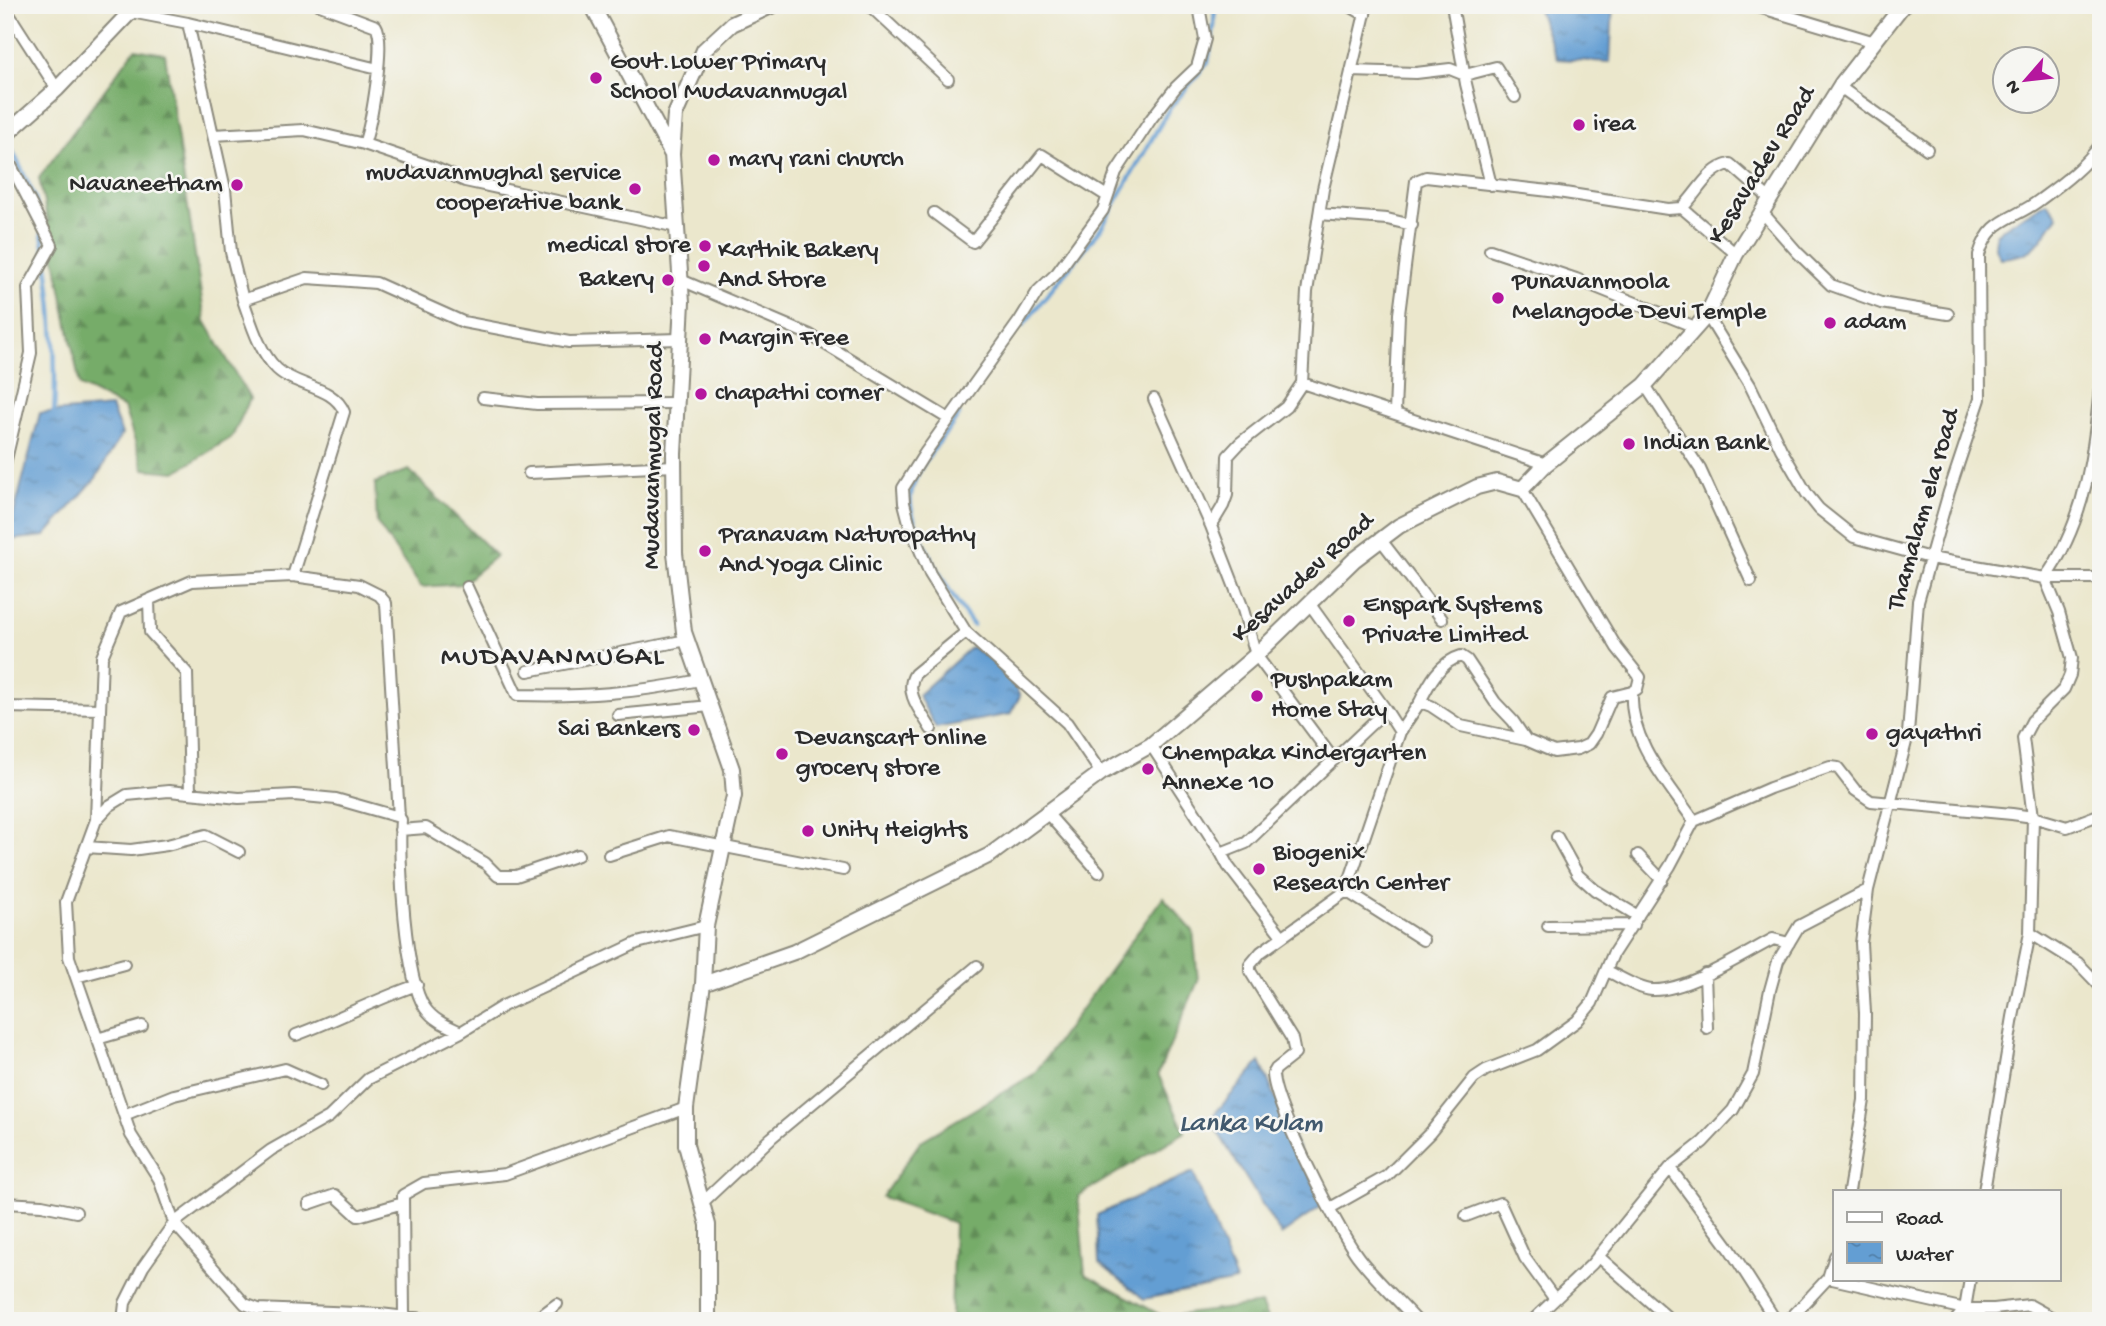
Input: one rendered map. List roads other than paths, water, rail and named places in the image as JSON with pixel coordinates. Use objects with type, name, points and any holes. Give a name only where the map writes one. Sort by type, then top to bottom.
[{"type":"street","points":[[320,5],[376,26],[380,32],[378,69],[364,144]]},
{"type":"street","points":[[592,5],[672,154]]},
{"type":"street","name":"Mudavanmugal Road","points":[[708,1321],[708,1225],[686,1145],[686,1108],[703,984],[706,926],[734,796],[732,769],[687,640],[681,613],[675,553],[674,466],[681,280],[672,154],[675,115],[704,50],[732,24],[773,5]]},
{"type":"street","points":[[869,5],[948,79]]},
{"type":"street","points":[[1101,773],[1067,723],[966,632],[930,574],[904,503],[903,488],[1038,291],[1057,274],[1103,209],[1116,172],[1151,119],[1197,66],[1205,39],[1200,12],[1202,5]]},
{"type":"street","points":[[1211,526],[1227,495],[1228,456],[1240,443],[1286,407],[1302,383],[1307,292],[1319,214],[1366,10],[1348,5]]},
{"type":"street","points":[[1452,5],[1465,75],[1491,185]]},
{"type":"street","points":[[1752,5],[1874,42]]},
{"type":"street","name":"Kesavadev Road","points":[[703,984],[794,952],[990,855],[1101,773],[1151,745],[1256,655],[1354,560],[1398,526],[1477,487],[1497,482],[1522,489],[1546,464],[1645,385],[1707,314],[1736,254],[1840,87],[1903,5]]},
{"type":"street","points":[[10,9],[57,89]]},
{"type":"street","points":[[5,138],[12,128],[57,89],[104,37],[134,9],[378,69]]},
{"type":"street","points":[[188,23],[225,189],[231,252],[243,300],[258,340],[275,368],[292,380],[340,402],[344,412],[293,576]]},
{"type":"street","points":[[1351,71],[1416,73],[1450,69],[1465,75],[1496,67],[1515,97]]},
{"type":"street","points":[[1840,87],[1927,149]]},
{"type":"street","points":[[213,135],[304,130],[364,144],[465,181],[677,226]]},
{"type":"street","name":"Thamalam ela road","points":[[1849,1190],[1864,1100],[1865,1013],[1861,943],[1868,890],[1908,734],[1918,601],[1980,400],[1979,255],[1984,237],[1994,227],[2039,201],[2088,161],[2101,144]]},
{"type":"street","points":[[5,153],[52,245],[28,288],[31,353],[5,464]]},
{"type":"street","points":[[934,213],[973,242],[1042,155],[1107,196]]},
{"type":"street","points":[[1682,208],[1709,175],[1730,163],[1770,198]]},
{"type":"street","points":[[1395,412],[1399,314],[1416,181],[1426,177],[1558,192],[1668,209],[1682,208],[1736,254]]},
{"type":"street","points":[[1762,212],[1831,285],[1881,303],[1948,314]]},
{"type":"street","points":[[1319,214],[1387,219],[1412,225]]},
{"type":"street","points":[[1490,250],[1576,279],[1695,327]]},
{"type":"street","points":[[243,300],[307,278],[376,283],[463,322],[545,338],[605,343],[680,339]]},
{"type":"street","points":[[681,280],[810,335],[949,419]]},
{"type":"street","points":[[1707,314],[1750,385],[1788,461],[1819,509],[1854,537],[1930,558],[2045,578],[2101,576]]},
{"type":"street","points":[[2101,322],[2101,332]]},
{"type":"street","points":[[2045,578],[2062,555],[2071,536],[2093,452],[2101,378]]},
{"type":"street","points":[[1302,383],[1546,464]]},
{"type":"street","points":[[1645,385],[1699,469],[1751,581]]},
{"type":"street","points":[[483,398],[537,404],[677,403]]},
{"type":"street","points":[[1154,399],[1211,526],[1242,606],[1256,655],[1334,760]]},
{"type":"street","points":[[530,473],[674,466]]},
{"type":"street","points":[[1420,702],[1431,706],[1461,726],[1527,740],[1554,752],[1578,749],[1589,744],[1597,734],[1612,696],[1632,692],[1639,684],[1640,677],[1617,648],[1522,489]]},
{"type":"street","points":[[1381,540],[1442,619]]},
{"type":"street","points":[[442,1321],[258,1309],[245,1304],[174,1223],[159,1179],[131,1135],[69,957],[65,902],[96,820],[102,657],[121,612],[192,581],[293,576],[359,585],[379,595],[386,603],[401,820],[405,925],[423,1006],[434,1019],[461,1032]]},
{"type":"street","points":[[1984,1190],[2029,933],[2033,817],[2023,738],[2032,721],[2064,688],[2070,675],[2072,658],[2059,612],[2045,578]]},
{"type":"street","points":[[467,587],[517,695],[575,697],[647,690],[700,680]]},
{"type":"street","points":[[149,600],[150,632],[187,673],[190,792]]},
{"type":"street","points":[[1308,603],[1400,732]]},
{"type":"street","points":[[931,729],[911,693],[910,683],[915,674],[966,632]]},
{"type":"street","points":[[528,671],[687,640]]},
{"type":"street","points":[[1417,1321],[1359,1258],[1330,1208],[1289,1124],[1273,1080],[1276,1069],[1295,1054],[1295,1047],[1250,971],[1253,959],[1346,891],[1400,732],[1440,670],[1461,656],[1467,660],[1495,702],[1527,740]]},
{"type":"street","points":[[1632,692],[1634,722],[1647,751],[1694,821]]},
{"type":"street","points":[[618,715],[710,706]]},
{"type":"street","points":[[5,707],[100,709]]},
{"type":"street","points":[[1221,853],[1246,843],[1386,710]]},
{"type":"street","points":[[1151,745],[1228,866],[1282,936]]},
{"type":"street","points":[[1330,1208],[1387,1176],[1430,1133],[1480,1074],[1537,1050],[1577,1021],[1592,1003],[1613,954],[1662,880],[1694,821],[1770,788],[1830,767],[1838,768],[1863,797],[1871,802],[2033,817],[2067,827],[2101,814]]},
{"type":"street","points":[[96,820],[109,806],[127,795],[190,792],[239,798],[294,795],[336,799],[399,817]]},
{"type":"street","points":[[1047,813],[1099,872]]},
{"type":"street","points":[[400,830],[426,828],[485,863],[498,876],[516,876],[578,855]]},
{"type":"street","points":[[86,847],[131,850],[167,845],[206,835],[239,852]]},
{"type":"street","points":[[609,855],[669,836],[843,870]]},
{"type":"street","points":[[1557,837],[1578,875],[1635,920]]},
{"type":"street","points":[[1638,855],[1662,880]]},
{"type":"street","points":[[1532,1321],[1598,1256],[1671,1168],[1703,1142],[1733,1110],[1753,1074],[1778,961],[1799,926],[1868,890]]},
{"type":"street","points":[[1346,891],[1423,940]]},
{"type":"street","points":[[1548,926],[1635,920]]},
{"type":"street","points":[[123,1321],[125,1303],[143,1267],[174,1223],[271,1150],[329,1117],[368,1079],[461,1032],[503,1006],[637,943],[706,926]]},
{"type":"street","points":[[2029,933],[2078,963],[2101,987]]},
{"type":"street","points":[[1607,971],[1650,990],[1673,988],[1773,939],[1788,943]]},
{"type":"street","points":[[76,977],[124,964]]},
{"type":"street","points":[[701,1204],[771,1138],[977,966]]},
{"type":"street","points":[[1705,974],[1707,1028]]},
{"type":"street","points":[[296,1035],[417,985]]},
{"type":"street","points":[[97,1039],[142,1026]]},
{"type":"street","points":[[124,1115],[174,1096],[285,1069],[321,1085]]},
{"type":"street","points":[[404,1317],[403,1195],[424,1183],[505,1174],[686,1108]]},
{"type":"street","points":[[1671,1168],[1730,1249],[1776,1321]]},
{"type":"street","points":[[309,1204],[335,1195],[358,1216],[403,1203]]},
{"type":"street","points":[[5,1203],[42,1205],[76,1212]]},
{"type":"street","points":[[1466,1216],[1500,1203],[1525,1258],[1554,1298]]},
{"type":"street","points":[[1598,1256],[1667,1315]]},
{"type":"street","points":[[1788,1321],[1828,1278],[1833,1262]]},
{"type":"street","points":[[1828,1278],[1833,1279]]},
{"type":"street","points":[[1837,1280],[1965,1309],[2029,1305],[2058,1321]]},
{"type":"street","points":[[1955,1321],[1965,1309],[1970,1280]]},
{"type":"street","points":[[534,1321],[557,1304]]},
{"type":"water","points":[[1536,5],[1613,5],[1610,62],[1557,59]]},
{"type":"water","points":[[2047,202],[2058,216],[2035,247],[2022,255],[2000,258],[1995,248],[1996,235]]},
{"type":"water","points":[[111,407],[122,434],[96,478],[45,536],[7,540],[40,413]]},
{"type":"water","points":[[971,647],[999,668],[1020,696],[1010,714],[936,728],[918,695]]},
{"type":"water","name":"Lanka Kulam","points":[[1260,1062],[1323,1205],[1281,1235],[1210,1119]]},
{"type":"water","points":[[1193,1172],[1236,1281],[1144,1299],[1099,1263],[1097,1215]]},
{"type":"waterway","points":[[1023,325],[1101,228],[1169,109],[1208,62],[1215,5]]},
{"type":"waterway","points":[[11,148],[35,198],[37,208]]},
{"type":"waterway","points":[[42,234],[53,325],[54,417]]},
{"type":"waterway","points":[[959,414],[918,472],[911,494],[911,507],[923,542],[954,598],[973,625]]},
{"type":"place","name":"Govt.Lower Primary School Mudavanmugal","points":[[596,78]]},
{"type":"place","name":"irea","points":[[1579,125]]},
{"type":"place","name":"mary rani church","points":[[714,160]]},
{"type":"place","name":"Navaneetham","points":[[237,185]]},
{"type":"place","name":"mudavanmughal service cooperative bank","points":[[635,189]]},
{"type":"place","name":"medical store","points":[[705,246]]},
{"type":"place","name":"Karthik Bakery And Store","points":[[704,266]]},
{"type":"place","name":"Bakery","points":[[668,280]]},
{"type":"place","name":"Punavanmoola Melangode Devi Temple","points":[[1498,298]]},
{"type":"place","name":"adam","points":[[1830,323]]},
{"type":"place","name":"Margin Free","points":[[705,339]]},
{"type":"place","name":"chapathi corner","points":[[701,394]]},
{"type":"place","name":"Indian Bank","points":[[1629,444]]},
{"type":"place","name":"Pranavam Naturopathy And Yoga Clinic","points":[[705,551]]},
{"type":"place","name":"Enspark Systems Private Limited","points":[[1349,621]]},
{"type":"place","name":"Pushpakam Home Stay","points":[[1257,696]]},
{"type":"place","name":"Sai Bankers","points":[[694,730]]},
{"type":"place","name":"gayathri","points":[[1872,734]]},
{"type":"place","name":"Devanscart online grocery store","points":[[782,754]]},
{"type":"place","name":"Chempaka Kindergarten Annexe 10","points":[[1148,769]]},
{"type":"place","name":"Unity Heights","points":[[808,831]]},
{"type":"place","name":"Biogenix Research Center","points":[[1259,869]]},
{"type":"district","name":"MUDAVANMUGAL","points":[[553,658]]}]
